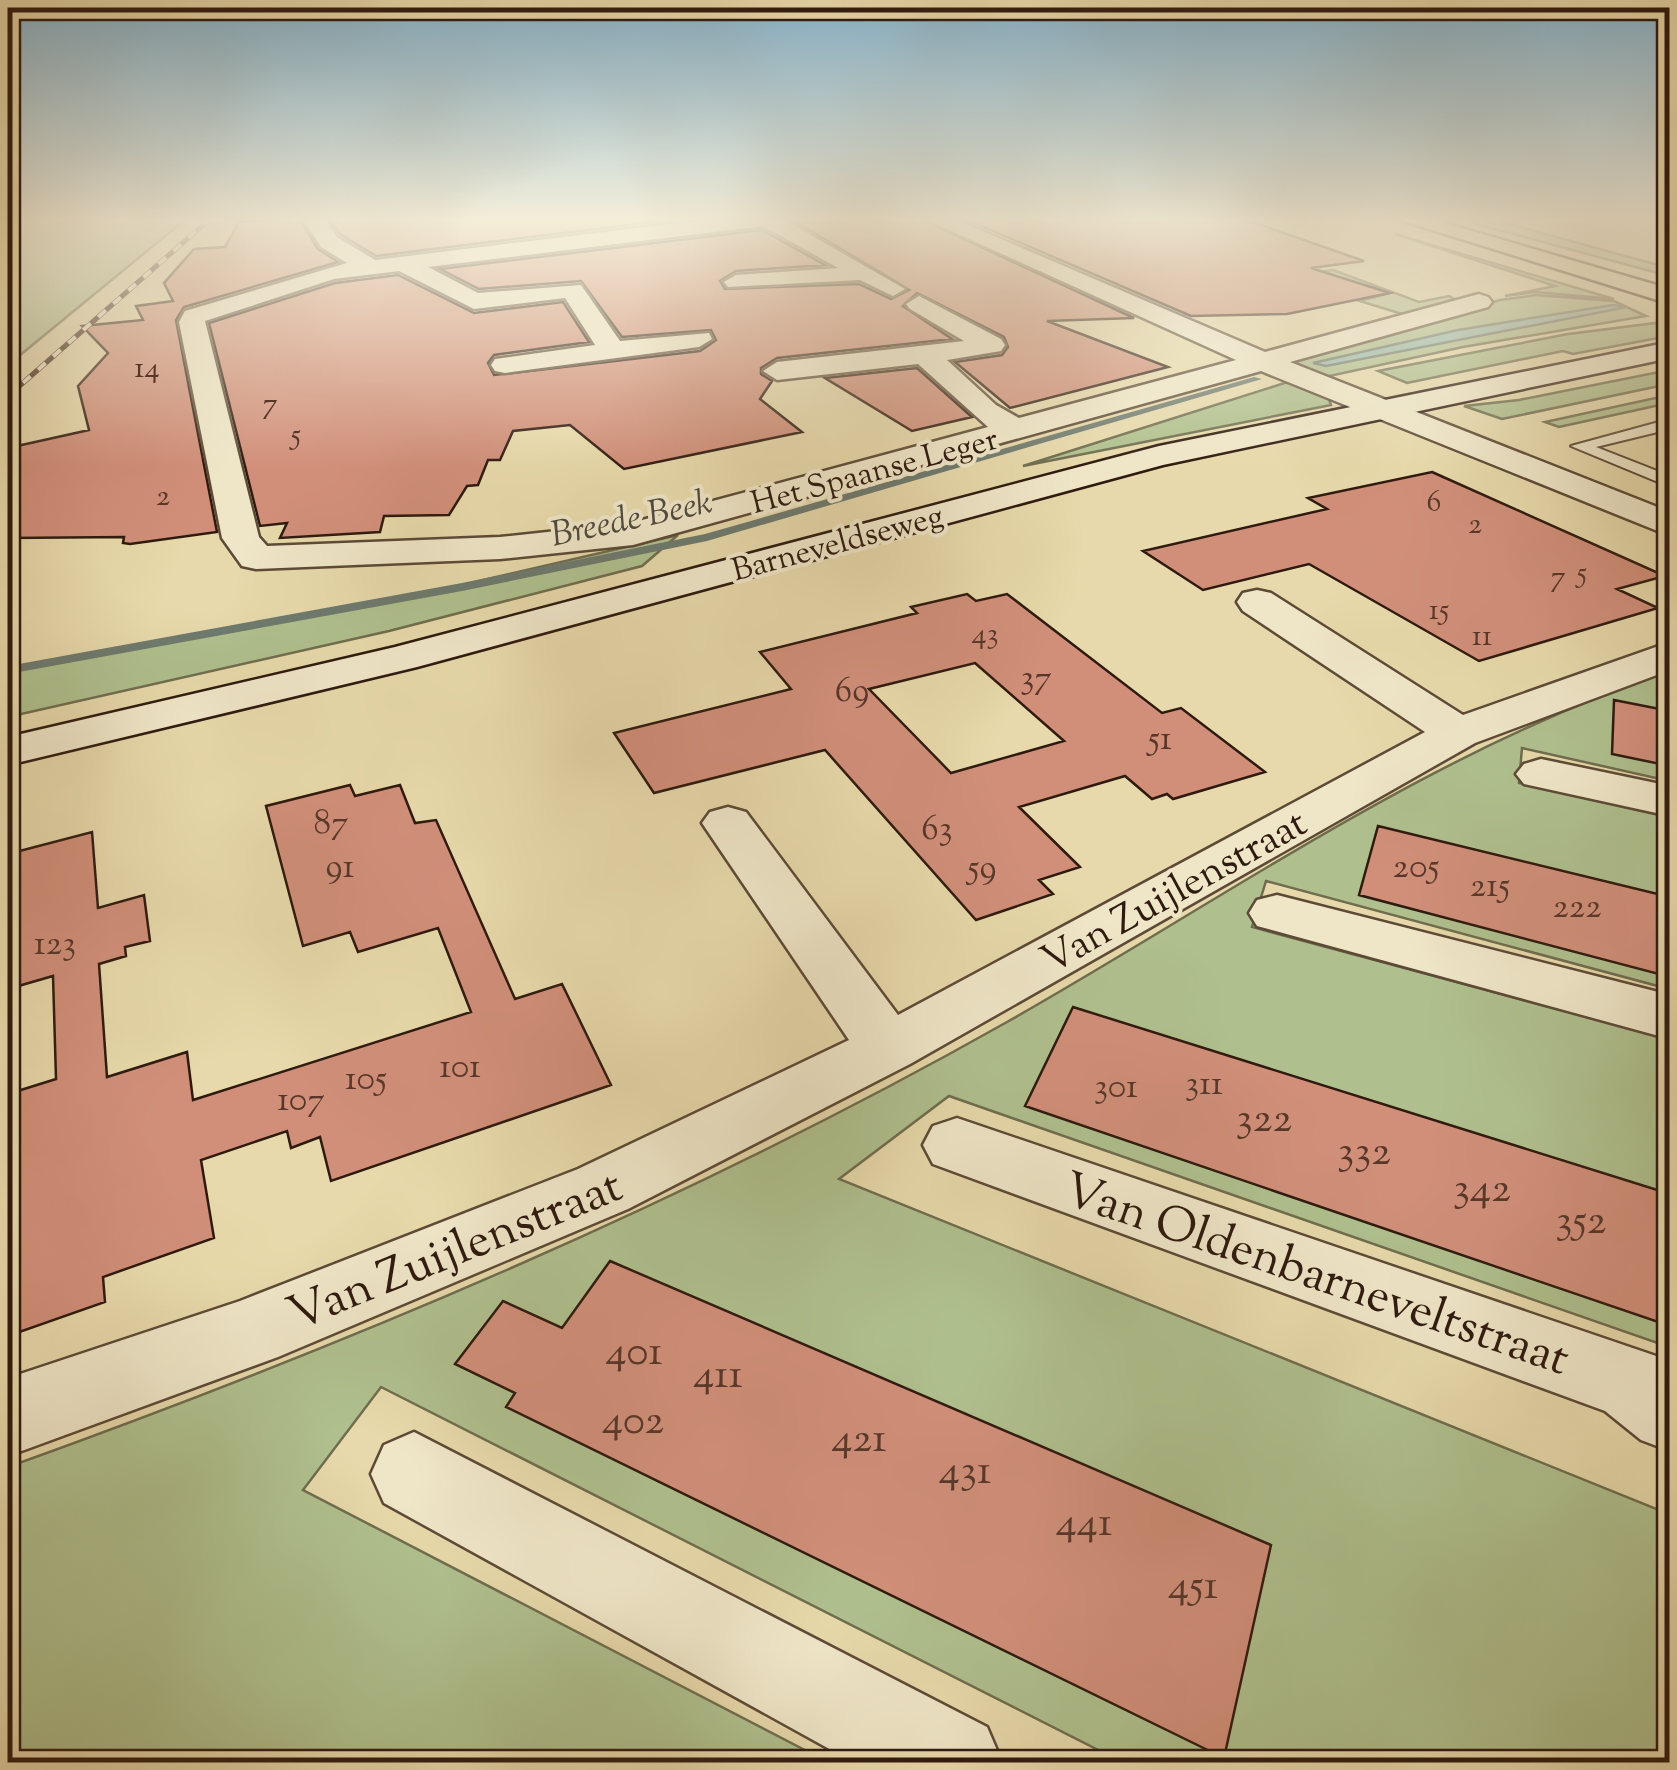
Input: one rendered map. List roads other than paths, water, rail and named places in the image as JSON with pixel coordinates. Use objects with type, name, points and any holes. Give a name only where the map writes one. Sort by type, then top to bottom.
[{"type":"street","name":"Het Spaanse Leger","points":[[231,302],[210,308],[192,322],[241,538],[256,558],[500,548],[633,534],[1019,432],[1262,360],[1479,302]]},
{"type":"street","points":[[580,302],[613,351]]},
{"type":"street","points":[[1126,302],[1670,525]]},
{"type":"street","points":[[777,371],[990,345],[919,304]]},
{"type":"street","points":[[504,365],[699,340]]},
{"type":"street","name":"Barneveldseweg","points":[[8,750],[402,658],[1158,456],[1670,350]]},
{"type":"street","points":[[925,355],[985,412],[1019,432]]},
{"type":"street","points":[[1257,602],[1458,733]]},
{"type":"street","name":"Van Zuijlenstraat","points":[[8,1417],[250,1332],[604,1190],[888,1048],[1458,733],[1670,655]]},
{"type":"street","points":[[1541,774],[1670,802]]},
{"type":"street","points":[[728,823],[888,1048]]},
{"type":"street","points":[[1277,913],[1670,1018]]},
{"type":"street","name":"Van Oldenbarneveltstraat","points":[[957,1145],[1633,1384],[1670,1413]]},
{"type":"street","points":[[414,1474],[952,1762]]},
{"type":"lane","points":[[1670,424],[1579,446],[1670,482]]},
{"type":"lane","points":[[1630,434],[1656,444]]},
{"type":"waterway","name":"Breede Beek","points":[[8,670],[462,587],[707,537],[1257,379]]},
{"type":"railway","points":[[8,396],[116,302]]}]
